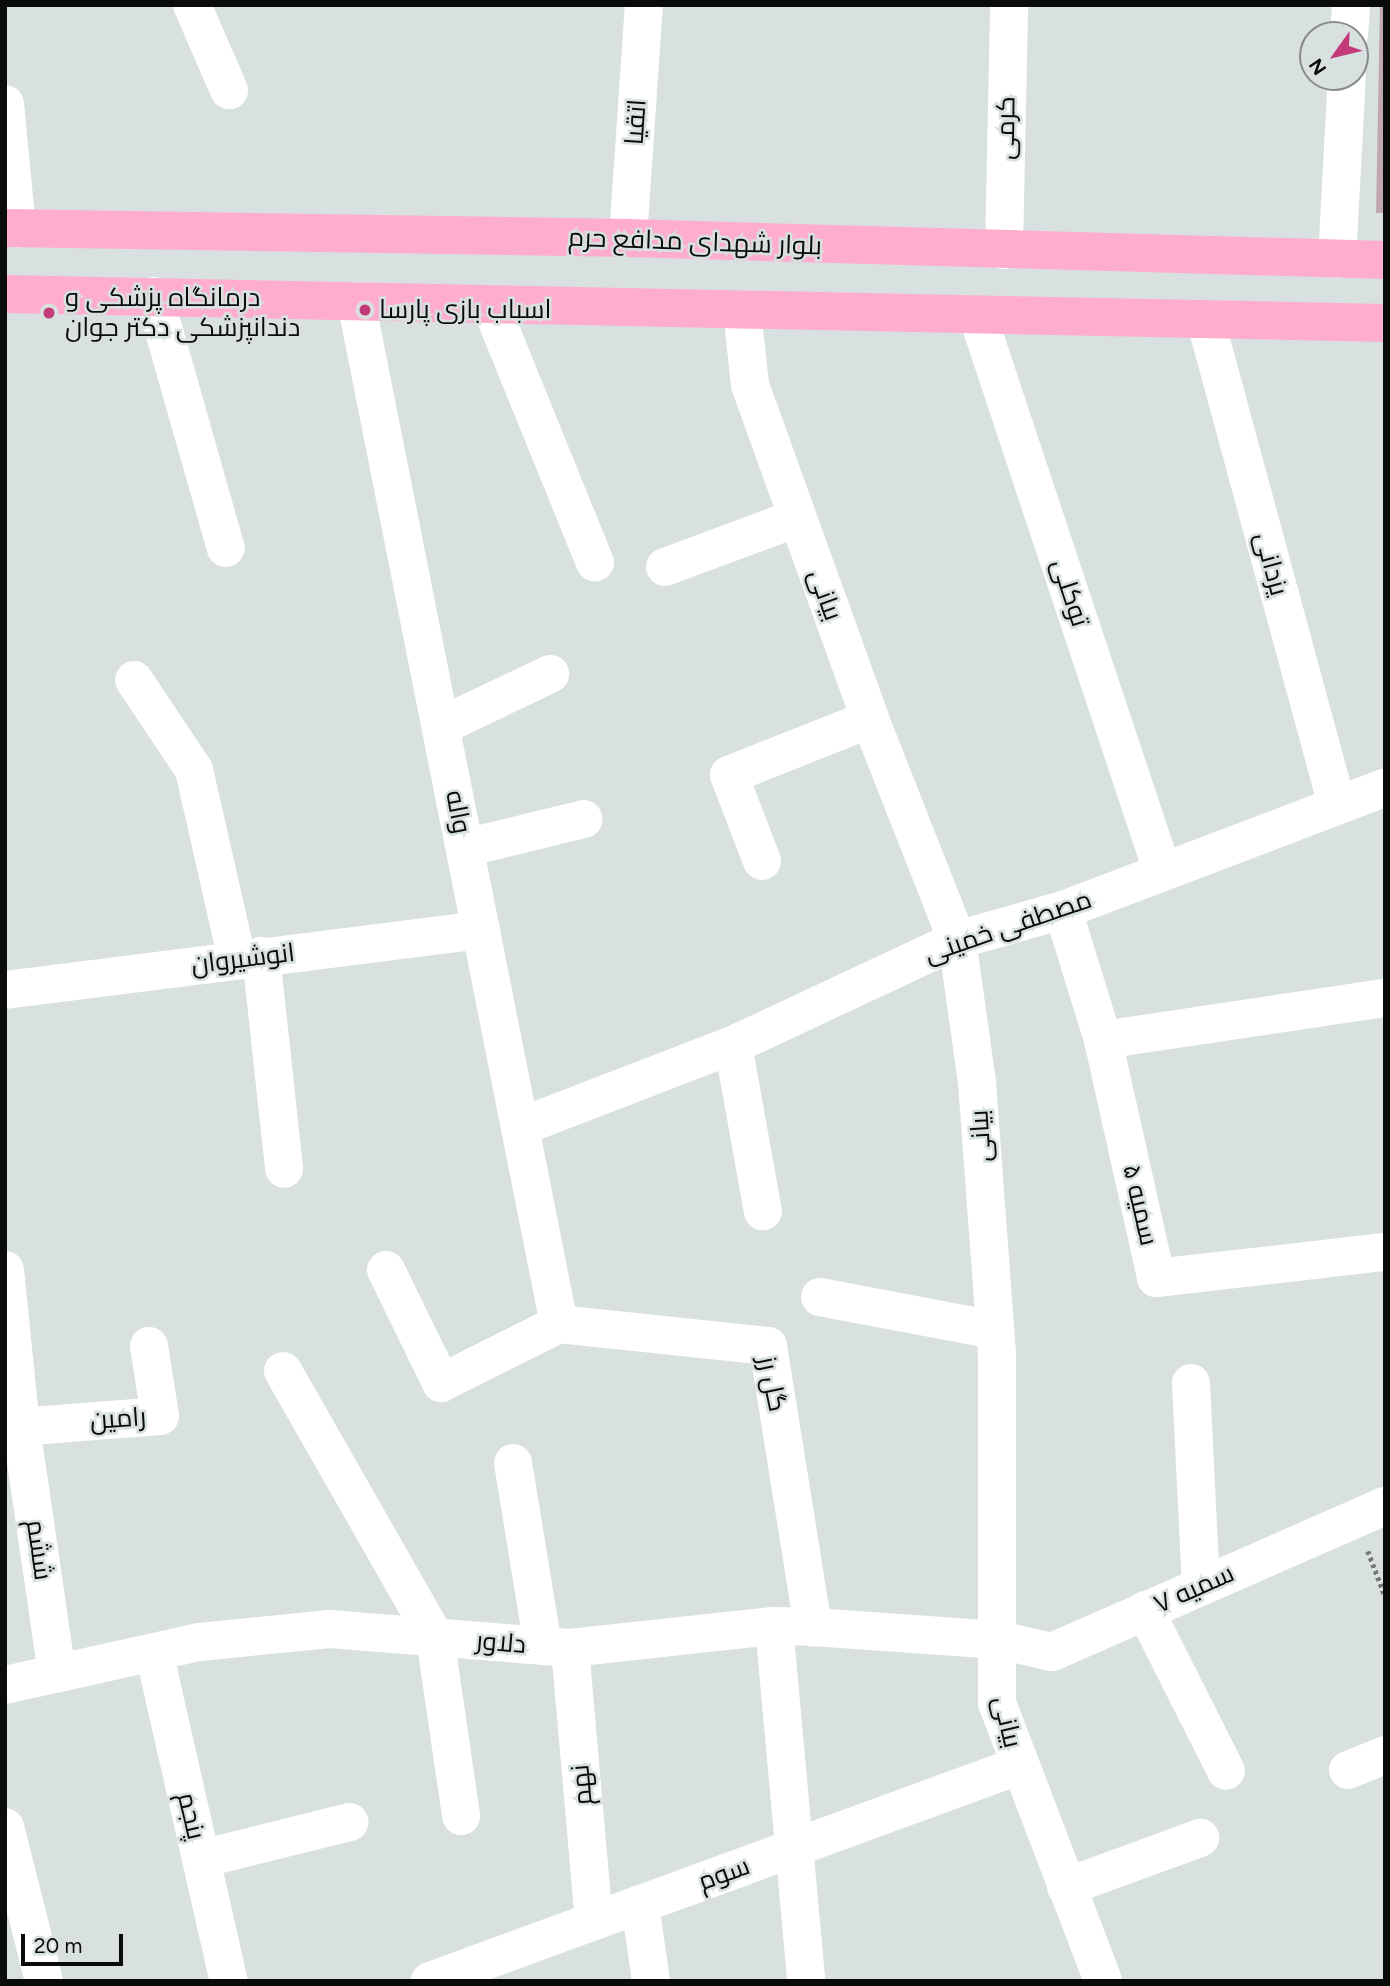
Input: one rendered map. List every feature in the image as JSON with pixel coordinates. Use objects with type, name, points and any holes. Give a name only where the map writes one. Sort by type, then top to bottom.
[{"type":"main road","name":"بلوار شهدای مدافع حرم","points":[[11,228],[628,238],[1385,260]]},
{"type":"main road","points":[[5,294],[1206,322],[1385,323]]},
{"type":"street","points":[[192,5],[229,89]]},
{"type":"street","name":"اتقیا","points":[[628,238],[644,5]]},
{"type":"street","name":"کرمی","points":[[1004,250],[1009,5]]},
{"type":"street","points":[[1338,259],[1346,91]]},
{"type":"street","points":[[5,104],[11,228]]},
{"type":"street","points":[[154,296],[226,548]]},
{"type":"street","name":"واله","points":[[356,301],[559,1324]]},
{"type":"street","points":[[490,304],[595,562]]},
{"type":"street","name":"بیانی","points":[[742,311],[750,386],[870,719],[957,940],[977,1082],[995,1330],[1000,1640],[997,1703],[1018,1766],[1102,1981]]},
{"type":"street","name":"توکلی","points":[[978,317],[1162,870]]},
{"type":"street","name":"یزدانی","points":[[1206,322],[1337,805]]},
{"type":"street","points":[[665,567],[797,517]]},
{"type":"street","points":[[441,726],[550,674]]},
{"type":"street","points":[[134,680],[194,770],[249,958],[284,1169]]},
{"type":"street","points":[[762,860],[729,775],[870,719]]},
{"type":"street","name":"مصطفی خمینی","points":[[520,1127],[733,1045],[957,940],[1063,910],[1162,870],[1385,788]]},
{"type":"street","points":[[465,848],[584,819]]},
{"type":"street","name":"سمیه ۵","points":[[1063,910],[1103,1040],[1156,1278],[1385,1252]]},
{"type":"street","name":"انوشیروان","points":[[5,990],[481,930]]},
{"type":"street","points":[[1103,1040],[1385,998]]},
{"type":"street","points":[[733,1045],[763,1211]]},
{"type":"street","name":"ششم","points":[[5,1270],[13,1427],[57,1673]]},
{"type":"street","points":[[386,1270],[441,1383],[559,1324]]},
{"type":"street","points":[[820,1297],[995,1330]]},
{"type":"street","name":"گل رز","points":[[559,1324],[768,1346],[813,1627]]},
{"type":"street","name":"رامین","points":[[13,1427],[160,1416],[149,1346]]},
{"type":"street","points":[[282,1371],[435,1637],[461,1816]]},
{"type":"street","points":[[1191,1383],[1201,1585]]},
{"type":"street","name":"نهم","points":[[513,1463],[556,1647],[594,1921]]},
{"type":"street","name":"سمیه ۷","points":[[1000,1640],[1052,1652],[1370,1513]]},
{"type":"street","points":[[1145,1610],[1226,1771]]},
{"type":"street","points":[[774,1626],[806,1981]]},
{"type":"street","name":"دلاور","points":[[5,1685],[199,1642],[329,1629],[556,1647],[774,1626],[1000,1640]]},
{"type":"street","name":"پنجم","points":[[154,1652],[229,1981]]},
{"type":"street","points":[[1348,1770],[1385,1755]]},
{"type":"street","name":"سوم","points":[[430,1981],[1018,1766]]},
{"type":"street","points":[[201,1859],[349,1822]]},
{"type":"street","points":[[5,1826],[44,1981]]},
{"type":"street","points":[[1066,1887],[1200,1838]]},
{"type":"street","points":[[640,1904],[651,1981]]},
{"type":"path","points":[[1370,1513],[1385,1596]]},
{"type":"shaded area","points":[[1380,5],[1385,5],[1385,213],[1376,213]]},
{"type":"place","name":"اسباب بازی پارسا","points":[[365,310]]},
{"type":"place","name":"درمانگاه پزشکی و دندانپزشکی دکتر جوان","points":[[49,313]]}]
